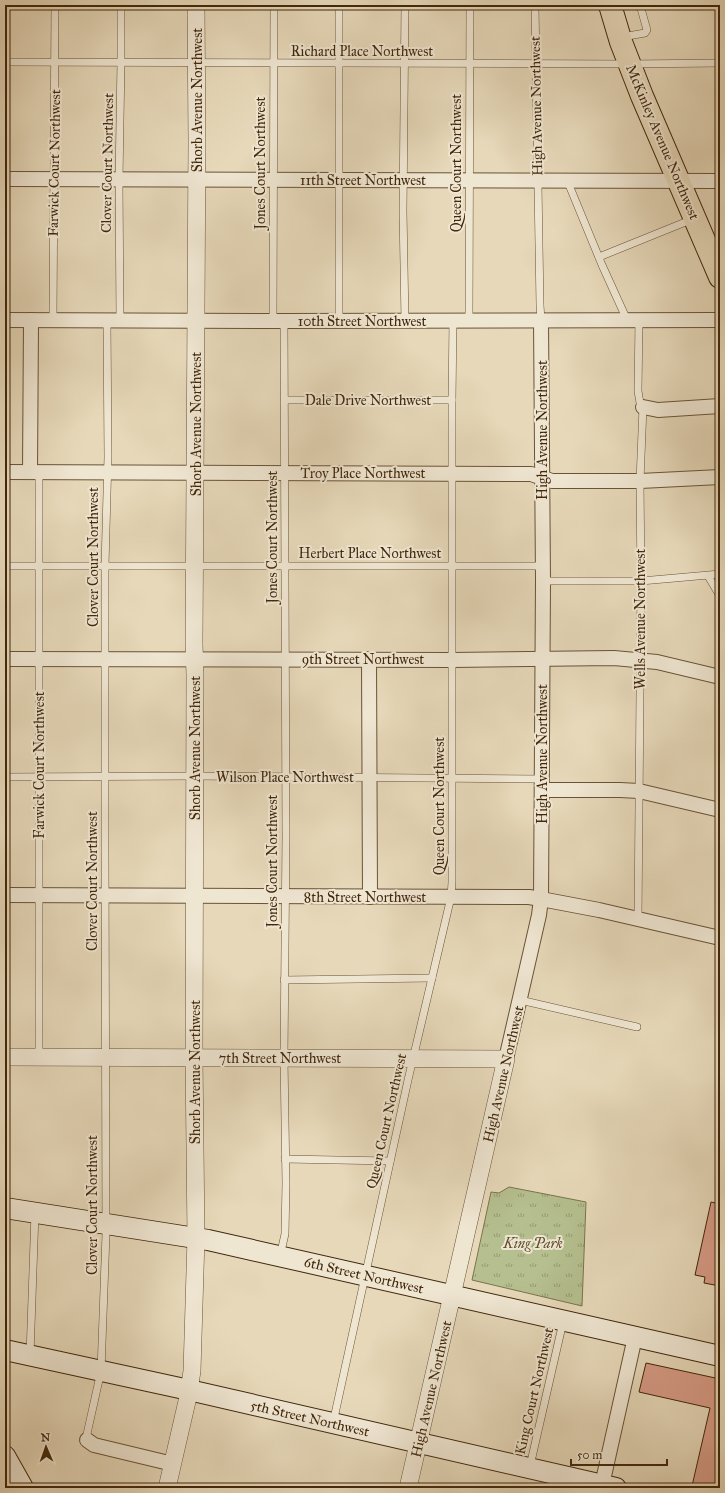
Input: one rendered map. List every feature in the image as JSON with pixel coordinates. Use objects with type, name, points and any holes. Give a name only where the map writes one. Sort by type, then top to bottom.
[{"type":"main road","name":"McKinley Avenue Northwest","points":[[610,5],[630,64],[694,218],[711,250],[720,277]]},
{"type":"main road","name":"6th Street Northwest","points":[[5,1208],[196,1238],[720,1356]]},
{"type":"main road","name":"5th Street Northwest","points":[[5,1350],[190,1390],[609,1486]]},
{"type":"main road","points":[[5,1456],[23,1488]]},
{"type":"street","name":"Shorb Avenue Northwest","points":[[167,1488],[190,1390],[192,1371],[196,1238],[194,1058],[197,179],[196,5]]},
{"type":"street","name":"11th Street Northwest","points":[[5,179],[567,180],[720,182]]},
{"type":"street","name":"10th Street Northwest","points":[[5,320],[720,320]]},
{"type":"street","name":"Farwick Court Northwest","points":[[31,320],[35,472]]},
{"type":"street","name":"High Avenue Northwest","points":[[408,1488],[520,1000],[539,915],[541,898],[543,478],[541,320]]},
{"type":"street","points":[[643,407],[658,410],[720,406]]},
{"type":"street","name":"Troy Place Northwest","points":[[5,472],[531,474],[552,481],[640,481],[720,477]]},
{"type":"street","name":"9th Street Northwest","points":[[5,659],[452,660],[614,658],[640,660],[720,677]]},
{"type":"street","points":[[369,659],[370,897]]},
{"type":"street","name":"Wilson Place Northwest","points":[[542,784],[640,791],[720,810]]},
{"type":"street","name":"8th Street Northwest","points":[[5,895],[541,898],[720,938]]},
{"type":"street","name":"7th Street Northwest","points":[[5,1057],[506,1058]]},
{"type":"street","points":[[609,1486],[636,1337]]},
{"type":"street","points":[[87,1440],[94,1445],[173,1464]]},
{"type":"lane","name":"Farwick Court Northwest","points":[[53,320],[55,5]]},
{"type":"lane","name":"Clover Court Northwest","points":[[87,1440],[101,1371],[106,1224],[106,473],[108,457],[119,179],[121,5]]},
{"type":"lane","name":"Jones Court Northwest","points":[[274,5],[273,180],[279,321],[285,400],[285,1234],[280,1256]]},
{"type":"lane","points":[[339,5],[339,321]]},
{"type":"lane","points":[[405,5],[403,180],[405,320]]},
{"type":"lane","name":"Queen Court Northwest","points":[[470,5],[470,320]]},
{"type":"lane","name":"High Avenue Northwest","points":[[535,5],[541,320]]},
{"type":"lane","points":[[620,38],[645,33],[647,30],[640,5]]},
{"type":"lane","name":"Richard Place Northwest","points":[[5,62],[274,64],[720,63]]},
{"type":"lane","name":"Wells Avenue Northwest","points":[[567,180],[599,257],[633,320],[638,391],[640,403],[643,407],[640,481],[641,581],[638,920]]},
{"type":"lane","points":[[599,257],[694,218]]},
{"type":"lane","name":"Queen Court Northwest","points":[[332,1423],[450,897],[452,882],[453,320]]},
{"type":"lane","name":"Dale Drive Northwest","points":[[285,400],[452,400]]},
{"type":"lane","name":"Farwick Court Northwest","points":[[35,472],[40,566],[39,1057]]},
{"type":"lane","name":"Herbert Place Northwest","points":[[5,566],[543,566]]},
{"type":"lane","points":[[543,581],[641,581],[720,574]]},
{"type":"lane","points":[[708,576],[720,596]]},
{"type":"lane","name":"Wilson Place Northwest","points":[[5,777],[195,776],[285,778],[452,778],[542,784]]},
{"type":"lane","points":[[284,980],[432,978]]},
{"type":"lane","points":[[520,1000],[637,1027]]},
{"type":"lane","points":[[285,1159],[341,1161],[390,1160]]},
{"type":"lane","points":[[30,1355],[35,1213]]},
{"type":"lane","name":"King Court Northwest","points":[[530,1468],[563,1320]]},
{"type":"green space","name":"King Park","points":[[509,1187],[586,1202],[582,1306],[472,1280],[491,1192],[499,1193]]},
{"type":"building","points":[[711,1202],[720,1204],[720,1286],[704,1283],[705,1277],[695,1275]]},
{"type":"building","points":[[646,1363],[720,1379],[720,1488],[703,1488],[692,1486],[710,1408],[639,1392]]}]
